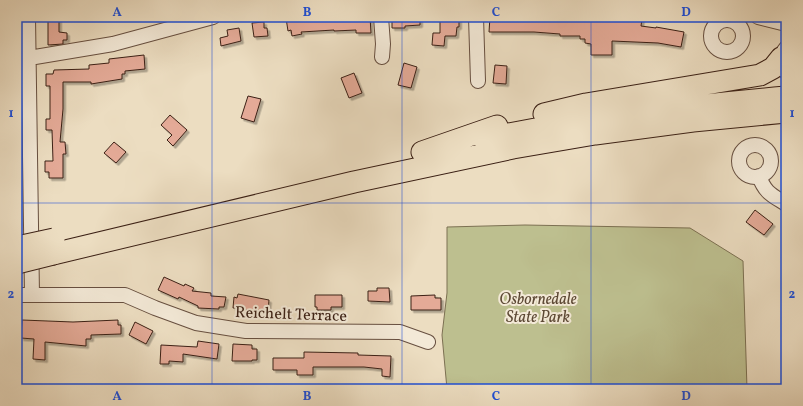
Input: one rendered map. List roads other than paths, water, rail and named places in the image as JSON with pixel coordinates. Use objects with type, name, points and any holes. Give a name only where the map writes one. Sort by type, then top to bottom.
[{"type":"highway","points":[[422,152],[488,128],[586,104],[760,75],[773,68],[784,59]]},
{"type":"highway","points":[[17,263],[54,246],[422,152],[553,125],[627,114],[786,96]]},
{"type":"highway","points":[[17,248],[54,246],[513,148],[595,134],[694,121],[786,112]]},
{"type":"street","points":[[28,17],[23,59],[32,295]]},
{"type":"street","points":[[23,59],[113,44],[213,17]]},
{"type":"street","points":[[381,17],[383,44],[382,57]]},
{"type":"street","points":[[476,17],[478,81]]},
{"type":"street","points":[[758,17],[783,21]]},
{"type":"street","points":[[759,176],[762,186],[770,194],[786,204]]},
{"type":"street","name":"Reichelt Terrace","points":[[17,295],[125,295],[196,323],[246,331],[400,332],[428,342]]},
{"type":"park label","name":"Osbornedale State Park","points":[[538,307]]}]
